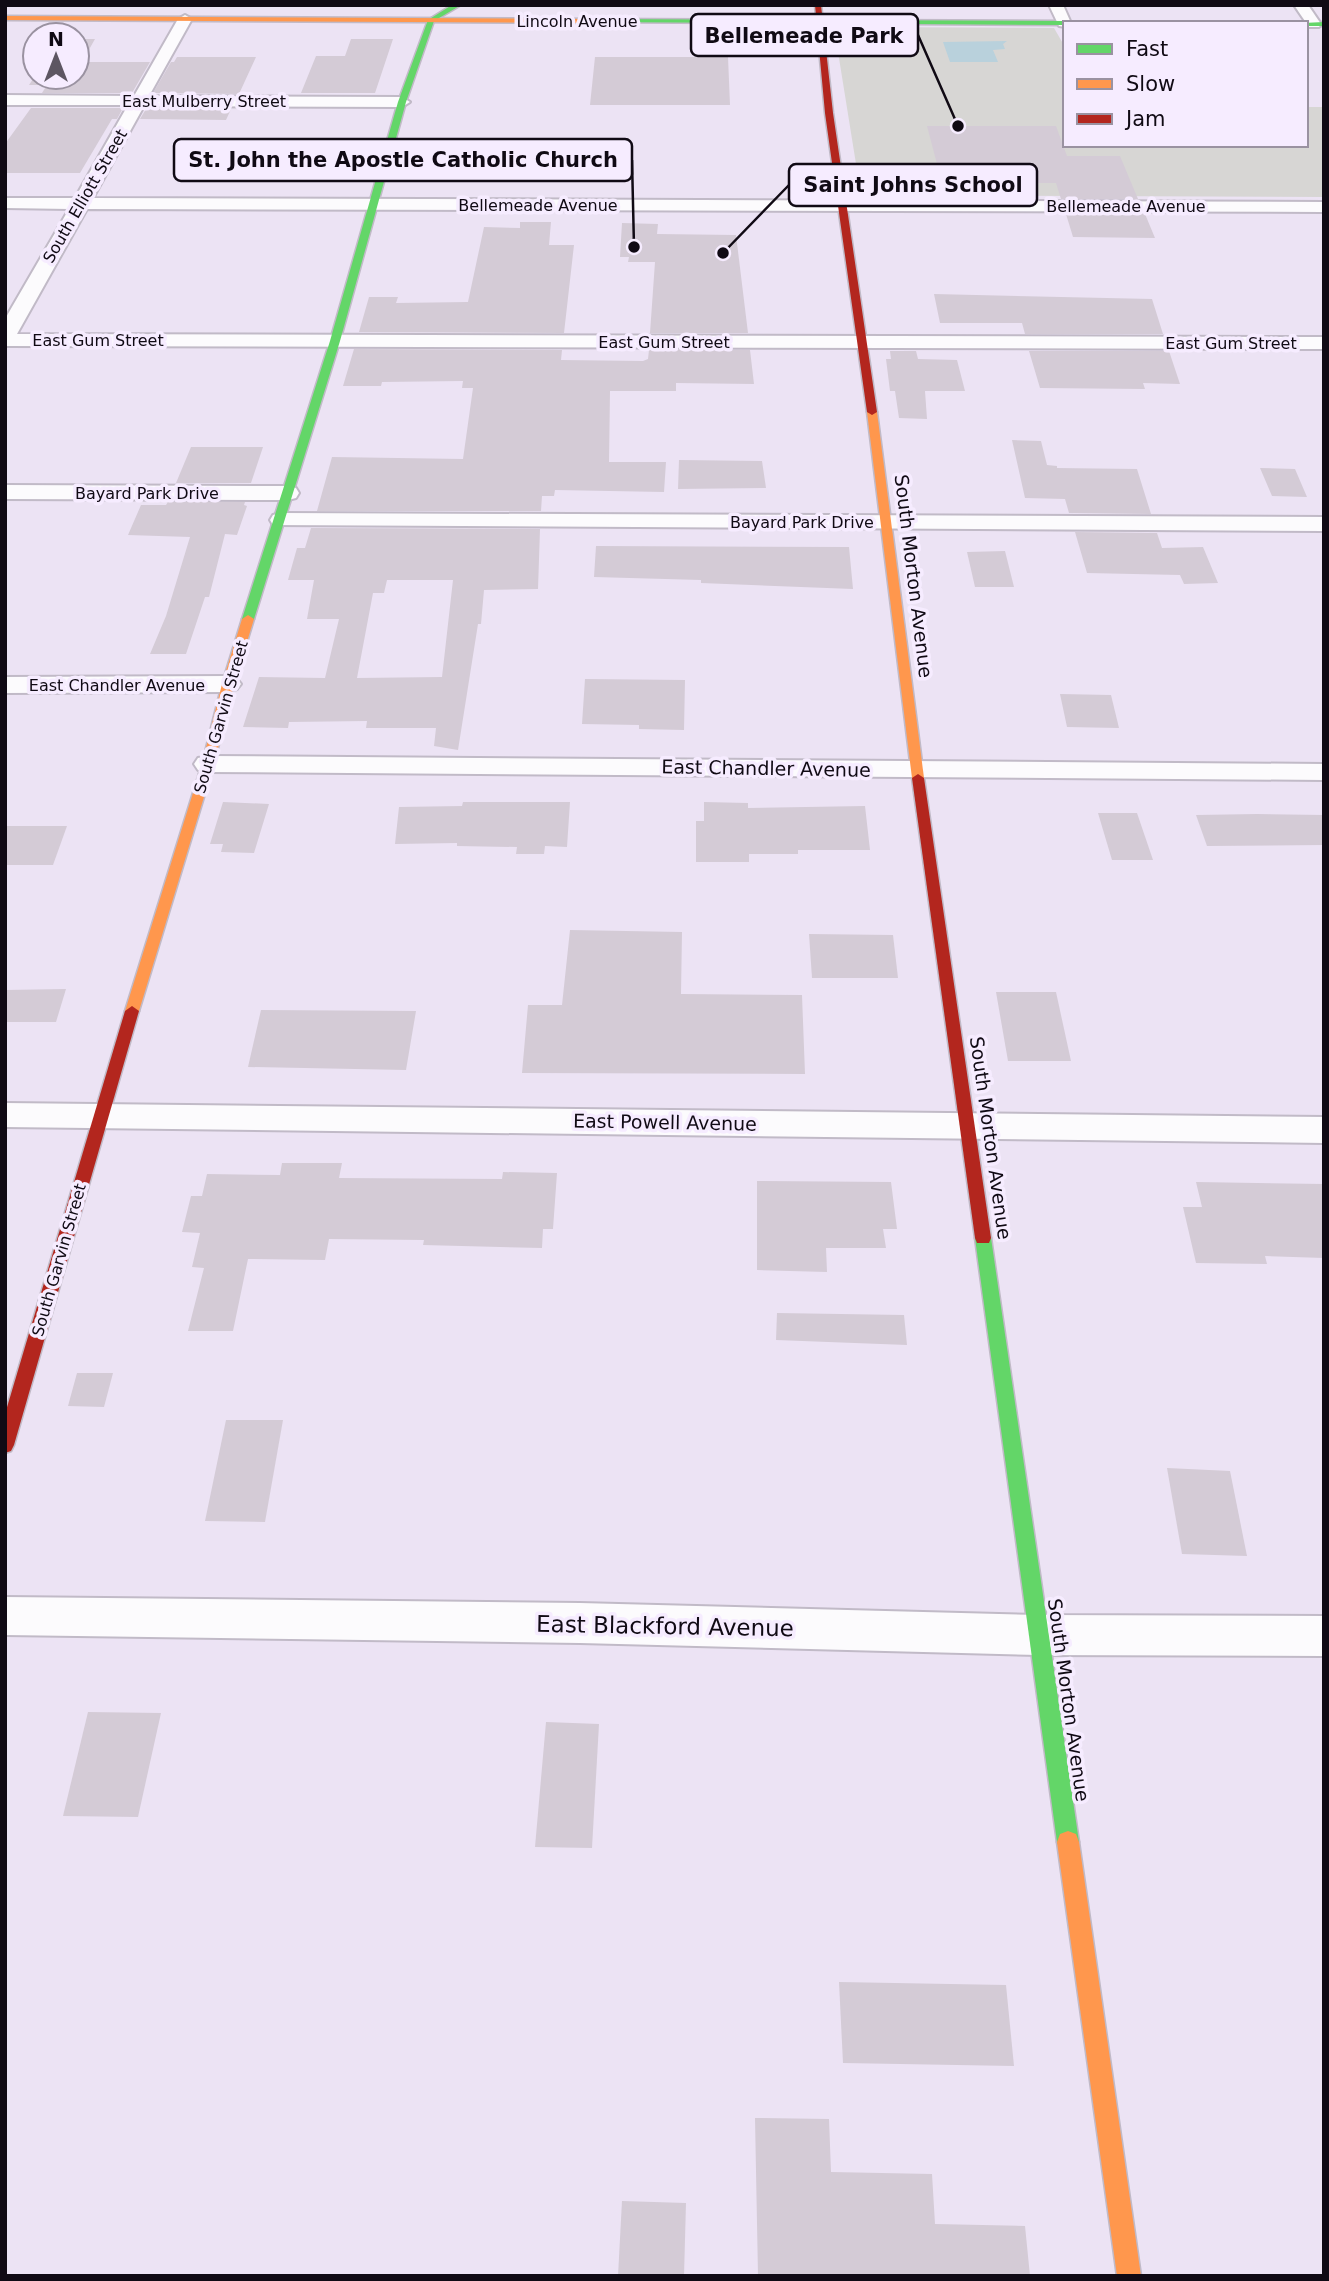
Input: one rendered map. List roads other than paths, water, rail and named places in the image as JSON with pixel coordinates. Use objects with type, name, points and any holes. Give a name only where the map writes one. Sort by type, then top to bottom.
[{"type":"street","points":[[431,20],[458,5]]},
{"type":"street","name":"South Morton Avenue","points":[[818,5],[917,769],[1129,2276]]},
{"type":"street","points":[[1056,5],[1063,21]]},
{"type":"street","points":[[1301,5],[1315,24]]},
{"type":"street","name":"Lincoln Avenue","points":[[5,18],[431,20],[549,13],[820,22],[1063,23]]},
{"type":"street","name":"South Elliott Street","points":[[5,338],[185,19]]},
{"type":"street","name":"South Garvin Street","points":[[5,1445],[100,1116],[208,764],[228,684],[335,341],[402,102],[431,20]]},
{"type":"street","name":"East Mulberry Street","points":[[5,100],[402,102]]},
{"type":"street","name":"Bellemeade Avenue","points":[[5,203],[1324,207]]},
{"type":"street","name":"East Gum Street","points":[[5,338],[1324,343]]},
{"type":"street","name":"Bayard Park Drive","points":[[5,492],[288,494]]},
{"type":"street","name":"Bayard Park Drive","points":[[281,520],[1324,524]]},
{"type":"street","name":"East Chandler Avenue","points":[[5,685],[228,684]]},
{"type":"street","name":"East Chandler Avenue","points":[[208,764],[1324,772]]},
{"type":"street","name":"East Powell Avenue","points":[[5,1115],[1324,1130]]},
{"type":"street","name":"East Blackford Avenue","points":[[5,1616],[580,1623],[1038,1634],[1324,1636]]},
{"type":"water","points":[[1007,41],[1003,44],[1005,49],[993,50],[998,62],[950,62],[943,42]]},
{"type":"place","name":"Bellemeade Park","points":[[958,126]]},
{"type":"place","name":"St. John the Apostle Catholic Church","points":[[634,247]]},
{"type":"place","name":"Saint Johns School","points":[[723,253]]}]
